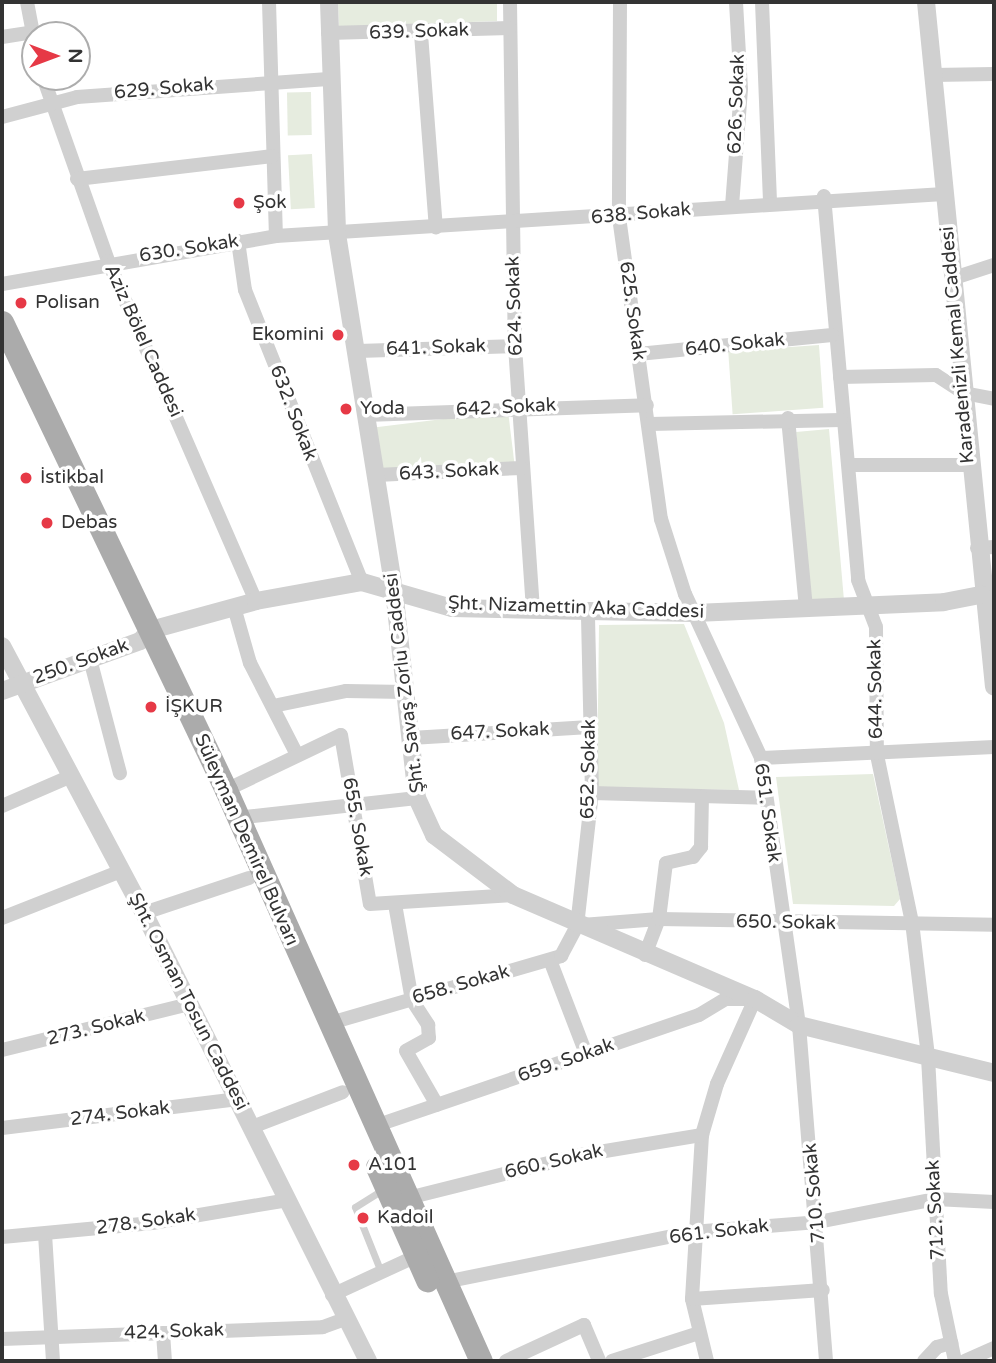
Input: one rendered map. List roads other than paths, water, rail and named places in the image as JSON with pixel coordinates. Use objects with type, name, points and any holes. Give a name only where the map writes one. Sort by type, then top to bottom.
[{"type":"main road","name":"Süleyman Demirel Bulvarı","points":[[2,322],[145,635],[386,1188],[424,1253],[446,1282],[481,1361]]},
{"type":"main road","name":"Süleyman Demirel Bulvarı","points":[[2,358],[226,790],[327,1024],[408,1198],[424,1253],[466,1361]]},
{"type":"street","points":[[27,2],[31,21]]},
{"type":"street","points":[[269,2],[269,82],[276,236]]},
{"type":"street","name":"Şht. Savaş Zorlu Caddesi","points":[[329,2],[328,79],[337,234],[358,351],[365,415],[394,590],[417,798],[434,835],[513,895],[645,955],[755,999],[799,1025],[994,1073]]},
{"type":"street","name":"624. Sokak","points":[[510,2],[514,346],[522,406],[522,468],[533,609]]},
{"type":"street","name":"625. Sokak","points":[[620,2],[619,217],[650,424],[661,519],[695,613]]},
{"type":"street","name":"626. Sokak","points":[[732,206],[741,89],[736,2]]},
{"type":"street","points":[[762,2],[770,202]]},
{"type":"street","name":"Karadenizli Kemal Caddesi","points":[[926,2],[954,278],[968,466],[985,547],[994,687]]},
{"type":"street","name":"639. Sokak","points":[[328,33],[421,34],[510,28]]},
{"type":"street","points":[[421,34],[436,226]]},
{"type":"street","points":[[2,37],[21,38]]},
{"type":"street","points":[[933,75],[994,74]]},
{"type":"street","name":"629. Sokak","points":[[2,117],[48,102],[328,79]]},
{"type":"street","name":"Aziz Bölel Caddesi","points":[[46,91],[108,261],[256,601]]},
{"type":"street","points":[[77,179],[273,156]]},
{"type":"street","name":"638. Sokak","points":[[337,234],[619,217],[824,196],[944,194]]},
{"type":"street","name":"644. Sokak","points":[[824,196],[832,335],[840,377],[841,420],[850,465],[858,580],[876,627],[877,755],[912,922],[928,1057]]},
{"type":"street","name":"630. Sokak","points":[[2,284],[108,261],[239,241],[276,236],[337,234]]},
{"type":"street","name":"632. Sokak","points":[[239,241],[245,290],[362,582]]},
{"type":"street","points":[[954,278],[994,265]]},
{"type":"street","name":"640. Sokak","points":[[638,354],[832,335]]},
{"type":"street","name":"641. Sokak","points":[[358,351],[514,346]]},
{"type":"street","points":[[840,377],[936,375],[964,393],[994,399]]},
{"type":"street","name":"642. Sokak","points":[[365,415],[522,406],[647,405]]},
{"type":"street","points":[[788,418],[806,608]]},
{"type":"street","points":[[650,424],[788,418],[841,420]]},
{"type":"street","points":[[850,465],[968,466]]},
{"type":"street","name":"643. Sokak","points":[[377,475],[522,468]]},
{"type":"street","name":"Şht. Nizamettin Aka Caddesi","points":[[145,635],[256,601],[362,582],[452,608],[695,613],[868,604],[988,593]]},
{"type":"street","points":[[234,607],[250,663],[296,753]]},
{"type":"street","name":"652. Sokak","points":[[578,926],[592,793],[588,611]]},
{"type":"street","name":"651. Sokak","points":[[695,613],[761,758],[782,925],[799,1025]]},
{"type":"street","name":"250. Sokak","points":[[2,691],[90,659],[145,635]]},
{"type":"street","name":"Şht. Osman Tosun Caddesi","points":[[2,646],[119,872],[144,913],[288,1200],[332,1295],[368,1361]]},
{"type":"street","points":[[90,659],[120,773]]},
{"type":"street","points":[[273,706],[346,691],[406,692]]},
{"type":"street","name":"647. Sokak","points":[[411,738],[590,727]]},
{"type":"street","name":"655. Sokak","points":[[226,790],[296,753],[341,735],[370,904],[513,895]]},
{"type":"street","points":[[761,758],[877,755],[994,747]]},
{"type":"street","points":[[2,806],[69,777]]},
{"type":"street","points":[[592,793],[766,798]]},
{"type":"street","points":[[645,955],[659,919],[666,863],[693,857],[701,847],[702,797]]},
{"type":"street","points":[[236,818],[353,802],[417,798]]},
{"type":"street","points":[[2,918],[119,872]]},
{"type":"street","points":[[144,913],[249,878]]},
{"type":"street","points":[[395,904],[412,1000],[423,1011],[429,1038],[406,1051],[437,1105]]},
{"type":"street","name":"650. Sokak","points":[[578,926],[659,919],[782,925],[912,922],[994,925]]},
{"type":"street","points":[[578,926],[561,956],[550,960],[586,1054]]},
{"type":"street","name":"658. Sokak","points":[[327,1024],[550,960]]},
{"type":"street","name":"659. Sokak","points":[[375,1126],[586,1054],[726,999],[755,999]]},
{"type":"street","points":[[707,1361],[692,1299],[692,1232],[702,1135],[717,1084],[755,999]]},
{"type":"street","name":"273. Sokak","points":[[2,1050],[189,1004]]},
{"type":"street","name":"710. Sokak","points":[[799,1025],[818,1222],[826,1361]]},
{"type":"street","name":"712. Sokak","points":[[928,1057],[935,1199],[955,1361]]},
{"type":"street","points":[[252,1127],[343,1093]]},
{"type":"street","name":"274. Sokak","points":[[2,1128],[238,1099]]},
{"type":"street","name":"660. Sokak","points":[[408,1198],[581,1155],[702,1135]]},
{"type":"street","name":"661. Sokak","points":[[446,1282],[692,1232],[818,1222],[935,1199],[994,1202]]},
{"type":"street","name":"278. Sokak","points":[[2,1237],[45,1234],[288,1200]]},
{"type":"street","points":[[45,1234],[53,1361]]},
{"type":"street","points":[[332,1295],[424,1253]]},
{"type":"street","points":[[692,1299],[823,1290]]},
{"type":"street","name":"424. Sokak","points":[[2,1339],[51,1335],[323,1327],[345,1318]]},
{"type":"street","points":[[506,1361],[584,1325],[599,1361]]},
{"type":"street","points":[[163,1333],[164,1361]]},
{"type":"street","points":[[612,1361],[699,1333]]},
{"type":"street","points":[[924,1361],[937,1347],[951,1343]]},
{"type":"street","points":[[964,1361],[994,1348]]},
{"type":"lane","points":[[381,1273],[355,1207],[386,1188]]},
{"type":"place","name":"Şok","points":[[239,203]]},
{"type":"place","name":"Polisan","points":[[21,303]]},
{"type":"place","name":"Ekomini","points":[[338,335]]},
{"type":"place","name":"Yoda","points":[[346,409]]},
{"type":"place","name":"İstikbal","points":[[26,478]]},
{"type":"place","name":"Debas","points":[[47,523]]},
{"type":"place","name":"İŞKUR","points":[[151,707]]},
{"type":"place","name":"A101","points":[[354,1165]]},
{"type":"place","name":"Kadoil","points":[[363,1218]]}]
